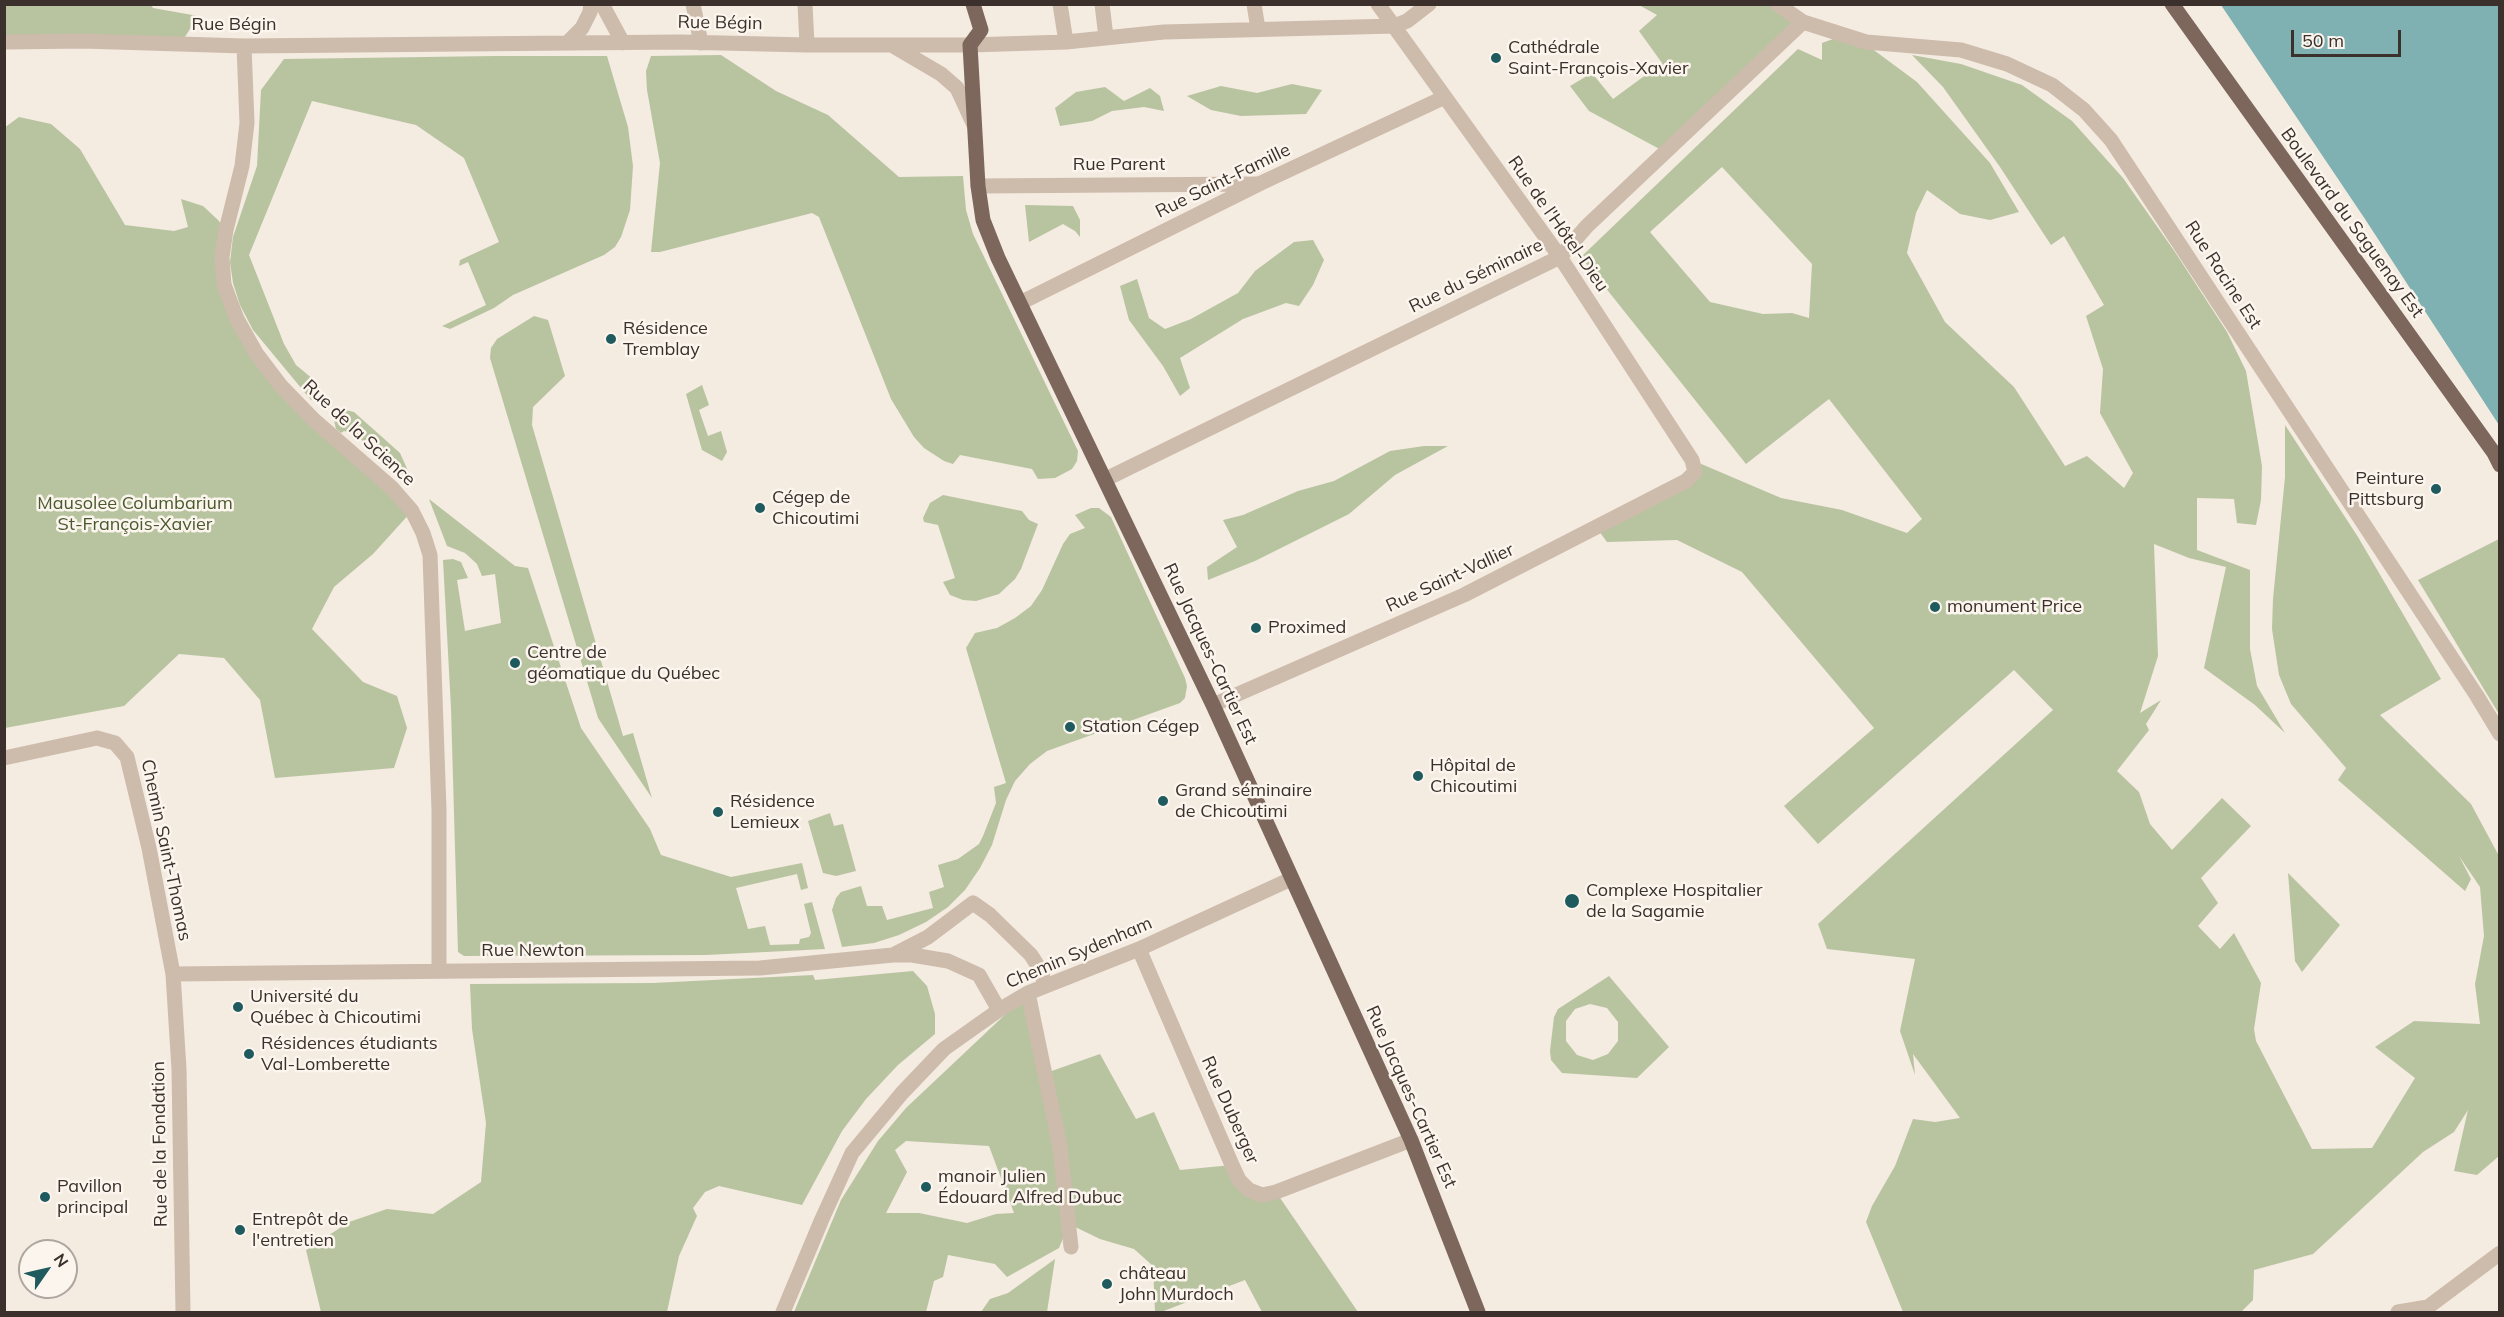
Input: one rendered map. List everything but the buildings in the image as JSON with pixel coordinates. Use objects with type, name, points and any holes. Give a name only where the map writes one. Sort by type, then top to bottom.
[{"type":"main road","name":"Rue Jacques-Cartier Est","points":[[972,4],[981,30],[970,45],[978,186],[983,220],[998,258],[1213,705],[1411,1140],[1478,1312]]},
{"type":"main road","name":"Boulevard du Saguenay Est","points":[[2172,4],[2494,453],[2499,465]]},
{"type":"street","points":[[567,43],[582,28],[590,12],[591,4]]},
{"type":"street","points":[[602,4],[622,44]]},
{"type":"street","points":[[693,4],[701,43]]},
{"type":"street","points":[[805,4],[807,45]]},
{"type":"street","points":[[1060,4],[1066,42]]},
{"type":"street","points":[[1102,4],[1106,37]]},
{"type":"street","points":[[1254,4],[1258,29]]},
{"type":"street","name":"Rue de l'Hôtel-Dieu","points":[[1378,4],[1560,257],[1692,460],[1695,472]]},
{"type":"street","name":"Rue Bégin","points":[[4,42],[83,41],[244,46],[567,43],[970,45],[1066,42],[1164,32],[1394,26],[1407,21],[1429,4]]},
{"type":"street","name":"Rue Racine Est","points":[[1777,4],[1803,22],[1866,42],[1961,50],[2007,64],[2052,85],[2084,110],[2111,140],[2499,734]]},
{"type":"street","points":[[1793,4],[1803,22]]},
{"type":"street","name":"Rue du Séminaire","points":[[1106,479],[1560,257],[1587,226],[1803,22]]},
{"type":"street","points":[[892,45],[941,74],[957,88],[974,125]]},
{"type":"street","name":"Rue de la Science","points":[[244,46],[247,123],[243,166],[226,230],[222,257],[224,285],[237,319],[256,353],[281,387],[314,420],[392,488],[412,510],[430,555],[439,810],[439,970]]},
{"type":"street","name":"Rue Saint-Famille","points":[[1020,303],[1260,183],[1445,97]]},
{"type":"street","name":"Rue Parent","points":[[978,186],[1260,183]]},
{"type":"street","name":"Rue Saint-Vallier","points":[[1213,705],[1464,595],[1686,481],[1695,472]]},
{"type":"street","name":"Rue Racine Est","points":[[2488,715],[2499,740]]},
{"type":"street","name":"Chemin Saint-Thomas","points":[[4,758],[97,738],[106,739],[122,749],[127,758],[149,848],[173,975]]},
{"type":"street","name":"Chemin Sydenham","points":[[783,1312],[852,1153],[902,1093],[944,1049],[999,1010],[1028,993],[1139,949],[1291,879]]},
{"type":"street","name":"Rue Newton","points":[[892,955],[928,937],[973,903],[990,915],[1024,948],[1041,971],[1045,987]]},
{"type":"street","name":"Rue Duberger","points":[[1139,949],[1232,1166],[1239,1180],[1249,1190],[1262,1195],[1276,1192],[1411,1140]]},
{"type":"street","name":"Rue Newton","points":[[173,975],[439,970],[760,968],[892,955],[948,961],[979,975],[999,1010]]},
{"type":"street","name":"Rue de la Fondation","points":[[173,975],[179,1069],[183,1312]]},
{"type":"street","points":[[1028,993],[1060,1147],[1071,1247]]},
{"type":"street","points":[[2398,1312],[2428,1307],[2499,1253]]},
{"type":"green space","points":[[4,5],[151,5],[153,8],[198,16],[180,45],[5,42]]},
{"type":"green space","points":[[1639,5],[1777,5],[1803,22],[1665,152],[1589,111],[1570,86],[1592,73],[1613,99],[1662,63],[1639,31],[1657,15]]},
{"type":"green space","points":[[1833,39],[1867,45],[1917,82],[1990,163],[2019,212],[1990,220],[1960,214],[1927,190],[1916,213],[1907,253],[1945,322],[2014,387],[2065,466],[2087,456],[2124,488],[2133,473],[2100,413],[2103,369],[2086,316],[2104,305],[2064,236],[2051,245],[2000,167],[1943,87],[1912,55],[1961,64],[2022,85],[2072,121],[2123,178],[2175,252],[2227,332],[2246,371],[2262,466],[2261,500],[2256,525],[2237,523],[2234,499],[2197,498],[2197,550],[2250,570],[2250,649],[2257,686],[2285,733],[2255,705],[2204,668],[2226,567],[2189,558],[2154,544],[2158,656],[2140,713],[2161,700],[2146,724],[2149,730],[2117,771],[2139,792],[2150,824],[2172,850],[2222,798],[2251,826],[2201,878],[2218,903],[2198,926],[2220,949],[2234,933],[2261,983],[2254,1029],[2256,1041],[2312,1149],[2372,1148],[2415,1078],[2375,1047],[2414,1021],[2480,1024],[2475,984],[2484,936],[2480,887],[2459,856],[2471,879],[2465,891],[2338,780],[2346,768],[2291,704],[2279,675],[2272,629],[2285,477],[2285,425],[2358,537],[2441,679],[2380,715],[2471,804],[2499,856],[2499,1156],[2477,1175],[2454,1171],[2468,1110],[2454,1132],[2423,1152],[2313,1254],[2254,1270],[2253,1300],[2241,1312],[1903,1312],[1866,1222],[1872,1206],[1895,1166],[1913,1119],[1935,1122],[1960,1118],[1913,1054],[1915,1075],[1900,1031],[1915,959],[1827,949],[1818,924],[2053,710],[2014,670],[1818,844],[1784,806],[1874,728],[1742,572],[1677,540],[1607,542],[1596,527],[1686,481],[1692,460],[1781,498],[1842,510],[1907,533],[1922,519],[1829,399],[1746,464],[1581,257],[1798,49],[1822,60],[1822,43]],"holes":[[[1722,167],[1812,264],[1809,318],[1792,313],[1763,314],[1710,302],[1650,232]]]},
{"type":"green space","points":[[721,55],[776,91],[828,115],[899,177],[963,176],[966,210],[973,234],[1078,451],[1077,461],[1072,469],[1055,478],[1038,479],[1032,469],[960,455],[953,464],[924,448],[914,437],[891,399],[819,217],[812,213],[660,252],[651,252],[660,163],[647,90],[646,71],[651,56]]},
{"type":"green space","points":[[607,56],[628,127],[633,166],[630,210],[621,237],[615,247],[604,255],[513,295],[494,308],[450,329],[442,326],[486,305],[468,262],[459,266],[460,260],[499,242],[464,158],[416,125],[312,101],[249,255],[284,344],[296,365],[319,384],[321,397],[317,401],[311,400],[253,330],[240,305],[233,283],[230,262],[233,237],[257,166],[261,90],[284,59]]},
{"type":"green space","points":[[1292,84],[1322,90],[1306,114],[1241,116],[1211,110],[1187,96],[1221,86],[1257,93]]},
{"type":"green space","points":[[1105,87],[1124,101],[1150,88],[1160,96],[1164,111],[1144,107],[1112,111],[1092,121],[1060,126],[1055,108],[1076,92]]},
{"type":"green space","name":"Mausolee Columbarium St-François-Xavier","points":[[19,117],[51,124],[80,149],[125,225],[174,231],[188,227],[181,199],[203,206],[218,220],[226,230],[222,257],[256,353],[412,511],[373,554],[334,587],[312,629],[363,682],[397,696],[407,728],[394,768],[275,778],[260,700],[224,658],[179,654],[124,706],[5,728],[4,128]]},
{"type":"green space","points":[[1025,205],[1073,206],[1080,220],[1080,237],[1063,224],[1029,242]]},
{"type":"green space","points":[[1313,240],[1324,260],[1313,285],[1299,306],[1286,303],[1243,319],[1180,358],[1190,388],[1180,396],[1163,366],[1129,320],[1120,286],[1137,279],[1149,318],[1165,329],[1191,319],[1238,293],[1255,271],[1294,242]]},
{"type":"green space","points":[[534,316],[548,320],[565,376],[533,407],[532,425],[623,736],[633,733],[652,798],[598,718],[490,358],[491,348],[497,339]]},
{"type":"green space","points":[[702,385],[709,405],[699,410],[708,436],[721,431],[727,452],[722,461],[702,450],[686,394]]},
{"type":"green space","points":[[346,410],[354,412],[400,453],[414,484],[383,457],[385,455],[370,442],[366,444],[355,434],[344,431],[341,433],[336,429],[334,420],[339,412]]},
{"type":"green space","points":[[1424,446],[1448,446],[1395,475],[1349,514],[1255,561],[1208,580],[1207,567],[1237,547],[1223,520],[1243,515],[1298,491],[1334,481],[1390,451]]},
{"type":"green space","points":[[943,495],[1022,511],[1029,520],[1038,524],[1021,569],[1015,579],[999,594],[976,601],[963,600],[950,595],[943,582],[955,578],[938,525],[924,522],[923,518],[930,503]]},
{"type":"green space","points":[[429,499],[515,566],[528,568],[581,728],[650,829],[661,855],[731,877],[802,863],[808,888],[801,890],[797,874],[736,888],[748,929],[765,926],[770,945],[799,944],[800,939],[809,937],[811,933],[804,904],[812,902],[825,949],[706,955],[464,956],[458,952],[451,708],[443,560],[453,559],[461,562],[468,578],[457,580],[465,631],[501,623],[495,574],[482,576],[477,564],[465,553],[447,546]]},
{"type":"green space","points":[[1091,508],[1099,508],[1111,517],[1185,678],[1187,686],[1185,698],[1180,703],[1047,751],[1030,764],[1015,781],[1006,800],[992,845],[980,868],[965,890],[948,907],[926,922],[899,935],[874,943],[842,947],[832,910],[841,892],[861,886],[867,906],[882,906],[887,920],[933,908],[929,892],[944,887],[938,865],[958,859],[979,844],[996,803],[994,787],[1006,783],[966,648],[975,633],[997,628],[1031,606],[1042,590],[1063,544],[1070,534],[1085,528],[1075,515]]},
{"type":"green space","points":[[2499,539],[2499,714],[2418,580]]},
{"type":"green space","points":[[830,813],[834,826],[843,824],[856,871],[836,876],[823,873],[808,821]]},
{"type":"green space","points":[[2288,873],[2340,925],[2302,972],[2295,961]]},
{"type":"green space","points":[[913,971],[927,986],[935,1014],[935,1034],[898,1065],[866,1099],[842,1131],[802,1205],[719,1186],[705,1192],[693,1208],[697,1216],[679,1256],[667,1312],[321,1312],[306,1250],[349,1222],[387,1209],[433,1214],[481,1182],[486,1123],[472,1029],[470,984],[653,983],[813,975],[815,980]]},
{"type":"green space","points":[[1609,976],[1669,1047],[1637,1078],[1562,1073],[1551,1060],[1550,1051],[1554,1017],[1558,1009]],"holes":[[[1590,1004],[1607,1008],[1618,1022],[1618,1041],[1608,1054],[1593,1060],[1577,1055],[1566,1041],[1566,1021],[1575,1009]]]},
{"type":"green space","points":[[1028,993],[1046,1073],[1100,1054],[1136,1119],[1154,1112],[1180,1170],[1232,1165],[1239,1180],[1276,1192],[1358,1312],[1262,1312],[1245,1280],[1161,1312],[1155,1312],[1153,1266],[1134,1249],[1100,1239],[1069,1224],[1059,1248],[1007,1277],[995,1264],[948,1255],[943,1277],[934,1281],[926,1312],[794,1312],[841,1200],[878,1141],[906,1108]],"holes":[[[906,1141],[989,1146],[1014,1213],[996,1214],[967,1223],[919,1213],[886,1213],[907,1172],[895,1150]]]},
{"type":"green space","points":[[1055,1259],[1047,1312],[981,1312],[990,1299],[1008,1293]]},
{"type":"water","points":[[2221,5],[2499,5],[2499,425],[2365,219]]},
{"type":"place","name":"Cathédrale Saint-François-Xavier","points":[[1496,58]]},
{"type":"place","name":"Résidence Tremblay","points":[[611,339]]},
{"type":"place","name":"Peinture Pittsburg","points":[[2436,489]]},
{"type":"place","name":"Cégep de Chicoutimi","points":[[760,508]]},
{"type":"place","name":"monument Price","points":[[1935,607]]},
{"type":"place","name":"Proximed","points":[[1256,628]]},
{"type":"place","name":"Centre de géomatique du Québec","points":[[515,663]]},
{"type":"place","name":"Station Cégep","points":[[1070,727]]},
{"type":"place","name":"Hôpital de Chicoutimi","points":[[1418,776]]},
{"type":"place","name":"Grand séminaire de Chicoutimi","points":[[1163,801]]},
{"type":"place","name":"Résidence Lemieux","points":[[718,812]]},
{"type":"place","name":"Complexe Hospitalier de la Sagamie","points":[[1572,901]]},
{"type":"place","name":"Université du Québec à Chicoutimi","points":[[238,1007]]},
{"type":"place","name":"Résidences étudiants Val-Lomberette","points":[[249,1054]]},
{"type":"place","name":"manoir Julien Édouard Alfred Dubuc","points":[[926,1187]]},
{"type":"place","name":"Pavillon principal","points":[[45,1197]]},
{"type":"place","name":"Entrepôt de l'entretien","points":[[240,1230]]},
{"type":"place","name":"château John Murdoch","points":[[1107,1284]]}]
